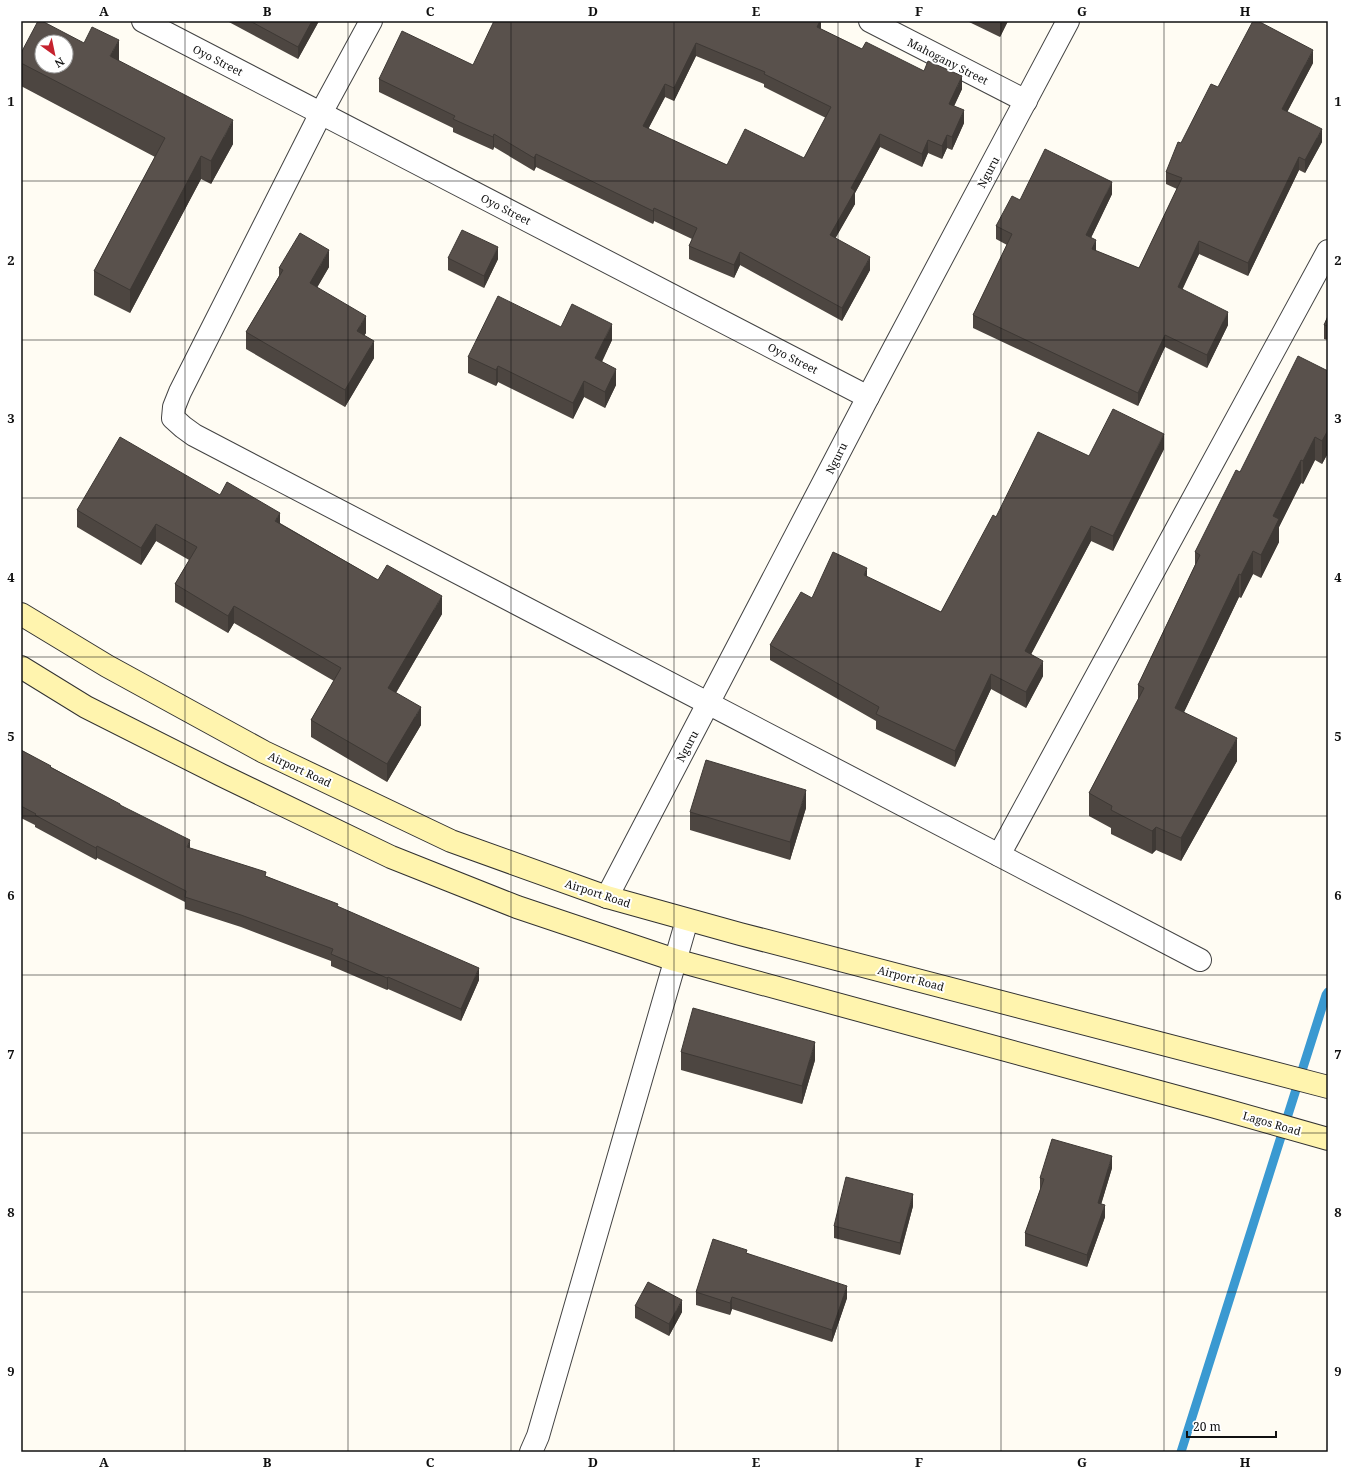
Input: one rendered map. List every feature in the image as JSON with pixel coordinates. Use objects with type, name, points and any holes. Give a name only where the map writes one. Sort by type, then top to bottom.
[{"type":"main road","name":"Airport Road","points":[[21,614],[107,666],[264,752],[451,841],[607,897],[687,920],[1328,1087]]},
{"type":"main road","points":[[21,667],[86,707],[221,775],[391,857],[517,907],[675,960]]},
{"type":"main road","name":"Lagos Road","points":[[675,960],[1328,1139]]},
{"type":"street","name":"Oyo Street","points":[[143,21],[868,397]]},
{"type":"street","points":[[371,21],[321,113],[180,392],[174,407],[173,418],[194,435],[1200,960]]},
{"type":"street","name":"Mahogany Street","points":[[870,21],[1026,101]]},
{"type":"street","name":"Nguru","points":[[607,897],[868,397],[1068,21]]},
{"type":"street","points":[[999,855],[1328,252]]},
{"type":"street","points":[[531,1452],[542,1421],[687,920]]},
{"type":"building","points":[[38,21],[42,21],[67,34],[34,34],[34,70],[21,63],[21,53]]},
{"type":"building","points":[[250,21],[312,21],[298,47]]},
{"type":"building","points":[[494,21],[820,21],[817,27],[862,49],[866,42],[924,71],[928,61],[962,76],[949,104],[964,110],[952,137],[947,135],[942,146],[928,140],[922,154],[880,134],[851,188],[855,191],[830,235],[870,257],[842,308],[740,252],[734,265],[689,246],[697,228],[654,208],[653,211],[536,154],[534,158],[494,134],[493,137],[453,119],[455,116],[379,79],[402,31],[473,65]],"holes":[[[696,43],[765,72],[764,74],[831,107],[804,158],[745,129],[727,165],[643,126],[665,84],[674,88]]]},
{"type":"building","points":[[1253,21],[1258,21],[1313,50],[1282,109],[1322,129],[1305,160],[1299,157],[1248,263],[1199,241],[1178,287],[1228,312],[1207,355],[1165,335],[1138,393],[973,315],[1012,234],[996,226],[1012,196],[1020,200],[1045,149],[1112,182],[1086,235],[1096,240],[1092,249],[1139,268],[1182,178],[1166,172],[1178,142],[1181,143],[1211,84],[1218,87]]},
{"type":"building","points":[[92,27],[119,40],[110,56],[233,120],[211,161],[201,156],[130,290],[94,271],[165,138],[42,74],[74,74],[74,38],[84,43]]},
{"type":"building","points":[[462,230],[498,247],[484,276],[448,258]]},
{"type":"building","points":[[300,233],[329,250],[310,283],[366,316],[357,331],[374,341],[345,390],[246,332],[283,270],[279,268]]},
{"type":"building","points":[[498,296],[561,327],[572,304],[612,324],[595,358],[616,369],[605,392],[584,381],[573,403],[498,366],[496,370],[468,357]]},
{"type":"building","points":[[1328,316],[1328,326],[1324,325]]},
{"type":"building","points":[[1298,356],[1328,371],[1328,430],[1322,441],[1315,437],[1303,461],[1301,460],[1273,516],[1279,519],[1261,555],[1253,551],[1241,575],[1239,574],[1175,708],[1237,738],[1181,838],[1156,827],[1152,831],[1111,810],[1112,806],[1089,793],[1144,688],[1138,685],[1200,555],[1195,552],[1236,470],[1240,472]]},
{"type":"building","points":[[1113,409],[1164,434],[1113,536],[1091,526],[1025,651],[1043,661],[1026,692],[991,674],[955,751],[876,714],[879,707],[770,645],[801,592],[812,598],[833,552],[867,568],[864,575],[941,612],[993,515],[996,517],[1038,432],[1089,456]]},
{"type":"building","points":[[120,437],[220,495],[227,482],[280,513],[275,521],[378,580],[387,565],[442,596],[388,688],[421,707],[387,764],[311,720],[341,668],[234,606],[228,616],[175,584],[197,547],[156,524],[141,548],[77,510]]},
{"type":"building","points":[[21,750],[120,805],[190,840],[187,847],[266,872],[265,876],[338,904],[337,906],[479,968],[461,1009],[331,954],[333,949],[241,915],[185,897],[186,891],[97,846],[96,848],[35,815],[36,814],[21,806]]},
{"type":"building","points":[[706,760],[806,790],[790,842],[690,812]]},
{"type":"building","points":[[693,1008],[815,1042],[802,1086],[681,1052]]},
{"type":"building","points":[[1052,1139],[1112,1156],[1098,1203],[1105,1205],[1087,1255],[1025,1233],[1044,1179],[1040,1178]]},
{"type":"building","points":[[846,1177],[913,1194],[900,1243],[834,1226]]},
{"type":"building","points":[[713,1239],[747,1250],[746,1253],[847,1286],[832,1330],[732,1297],[730,1303],[696,1292]]},
{"type":"building","points":[[648,1282],[682,1300],[669,1324],[635,1306]]},
{"type":"waterway","points":[[1181,1452],[1328,992]]}]
